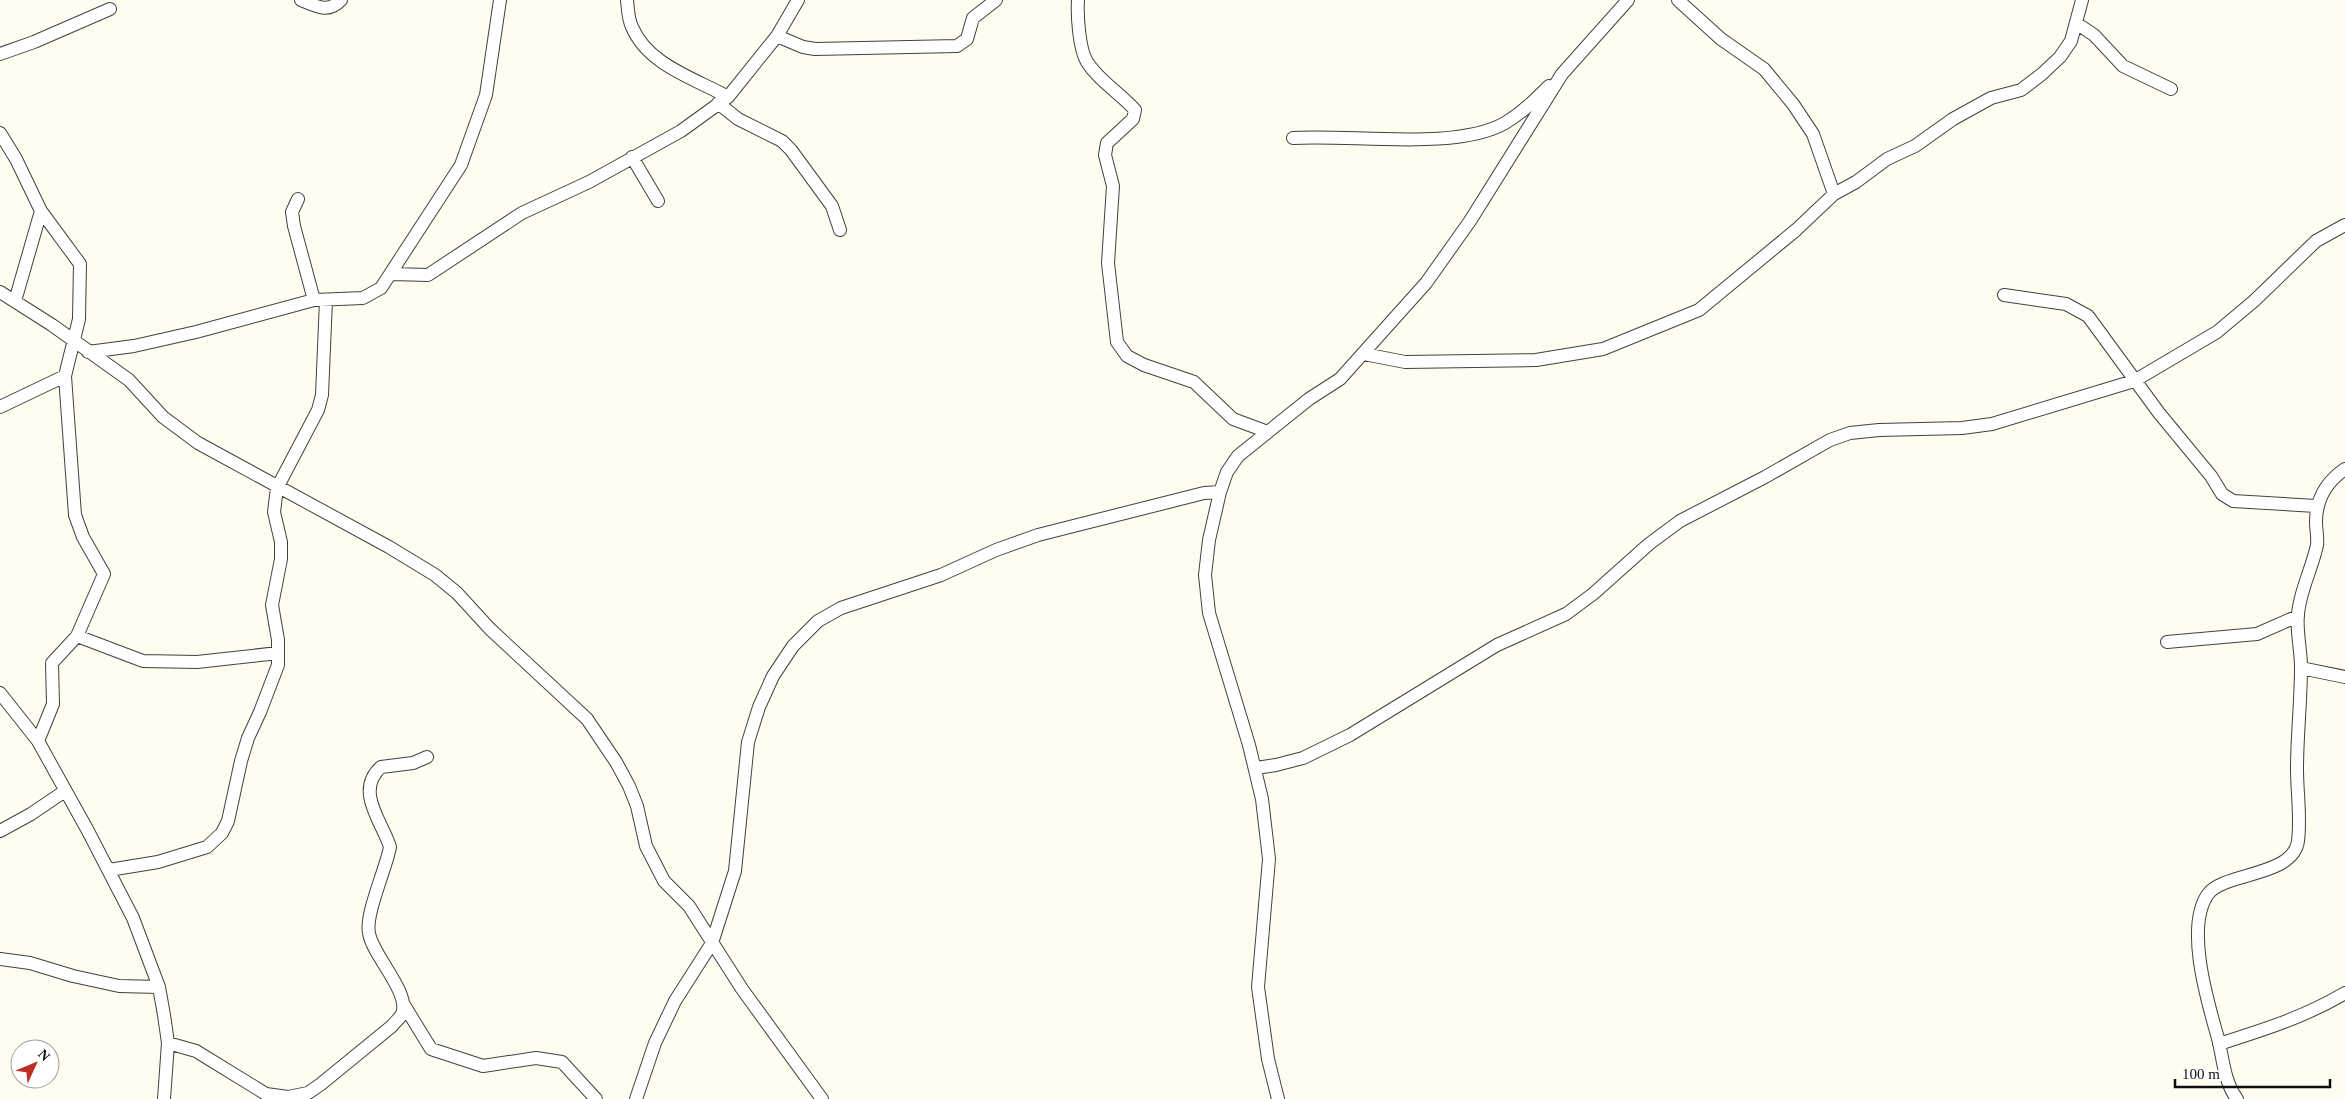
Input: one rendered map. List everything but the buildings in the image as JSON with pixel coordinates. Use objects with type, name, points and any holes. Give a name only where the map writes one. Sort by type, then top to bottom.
[{"type":"street","points":[[301,0],[325,9],[335,7],[341,0]]},
{"type":"street","points":[[88,352],[134,346],[320,300],[363,298],[382,288],[461,165],[486,95],[500,0]]},
{"type":"street","points":[[627,0],[631,25],[641,44],[665,65],[723,100],[738,119],[782,141],[791,150],[832,206],[840,230]]},
{"type":"street","points":[[392,274],[428,275],[522,213],[589,182],[681,131],[723,100],[777,36],[798,0]]},
{"type":"street","points":[[777,36],[803,47],[815,49],[957,46],[967,38],[973,18],[996,0]]},
{"type":"street","points":[[1078,0],[1077,16],[1086,61],[1097,75],[1135,110],[1133,119],[1107,143],[1105,155],[1112,186],[1108,263],[1117,342],[1127,356],[1144,365],[1194,382],[1233,419],[1268,432]]},
{"type":"street","points":[[1293,138],[1320,136],[1433,139],[1486,131],[1504,124],[1562,74],[1628,0]]},
{"type":"street","points":[[1678,0],[1721,38],[1764,69],[1793,104],[1813,134],[1834,194]]},
{"type":"street","points":[[1364,354],[1405,362],[1536,360],[1603,349],[1699,310],[1796,230],[1834,194],[1856,182],[1887,159],[1915,146],[1953,119],[1991,98],[2021,90],[2042,74],[2060,57],[2071,41],[2082,0]]},
{"type":"street","points":[[0,54],[34,42],[110,9]]},
{"type":"street","points":[[2076,23],[2094,35],[2123,66],[2171,89]]},
{"type":"street","points":[[1278,1099],[1268,1059],[1258,987],[1269,859],[1262,800],[1256,768],[1209,613],[1205,575],[1209,540],[1220,492],[1227,472],[1238,456],[1309,399],[1340,379],[1426,284],[1470,221],[1562,74]]},
{"type":"street","points":[[0,133],[16,159],[41,211],[80,264],[79,320],[65,376],[75,515],[83,537],[104,574],[77,636],[52,663],[53,704],[38,741]]},
{"type":"street","points":[[632,157],[658,201]]},
{"type":"street","points":[[109,870],[158,862],[188,854],[207,847],[222,833],[232,809],[241,761],[248,738],[278,665],[276,624],[272,605],[281,559],[281,542],[274,512],[277,488],[318,410],[322,394],[320,300],[294,226],[292,212],[298,199]]},
{"type":"street","points":[[15,302],[41,211]]},
{"type":"street","points":[[1256,768],[1302,758],[1350,734],[1497,645],[1566,614],[1599,589],[1649,544],[1680,521],[1756,482],[1830,440],[1850,433],[1879,430],[1962,428],[1992,424],[2134,381],[2217,332],[2254,301],[2316,241],[2345,226]]},
{"type":"street","points":[[0,292],[129,380],[163,418],[198,443],[277,488],[389,547],[435,575],[587,719],[616,762],[632,793],[637,806],[646,846],[664,881],[689,906],[742,990],[822,1099]]},
{"type":"street","points":[[2004,295],[2066,304],[2088,316],[2109,342],[2134,381],[2212,476],[2222,494],[2233,501],[2316,506]]},
{"type":"street","points":[[0,408],[65,376]]},
{"type":"street","points":[[2237,1099],[2226,1076],[2203,985],[2199,951],[2199,929],[2203,906],[2212,890],[2266,869],[2295,852],[2299,831],[2297,770],[2301,668],[2298,616],[2300,598],[2314,559],[2317,541],[2316,506],[2328,485],[2345,469]]},
{"type":"street","points":[[636,1099],[656,1043],[675,1001],[712,943],[735,871],[748,742],[759,707],[773,676],[793,646],[818,621],[841,608],[915,584],[996,550],[1038,535],[1204,493],[1220,492]]},
{"type":"street","points":[[2167,642],[2257,634],[2298,616]]},
{"type":"street","points":[[77,636],[142,660],[197,662],[278,653]]},
{"type":"street","points":[[2301,668],[2345,677]]},
{"type":"street","points":[[0,693],[38,741],[109,870],[133,918],[159,987],[168,1043],[164,1099]]},
{"type":"street","points":[[428,757],[413,763],[381,767],[374,776],[371,791],[377,821],[390,847],[370,916],[368,933],[374,948],[400,993],[404,1005],[431,1049],[483,1066],[536,1058],[562,1062],[596,1099]]},
{"type":"street","points":[[0,831],[31,814],[65,791]]},
{"type":"street","points":[[0,959],[30,963],[73,976],[119,986],[159,987]]},
{"type":"street","points":[[2219,1044],[2283,1024],[2317,1010],[2345,993]]},
{"type":"street","points":[[168,1043],[196,1051],[266,1094],[276,1098],[300,1096],[321,1084],[392,1026],[402,1014],[404,1005]]}]
